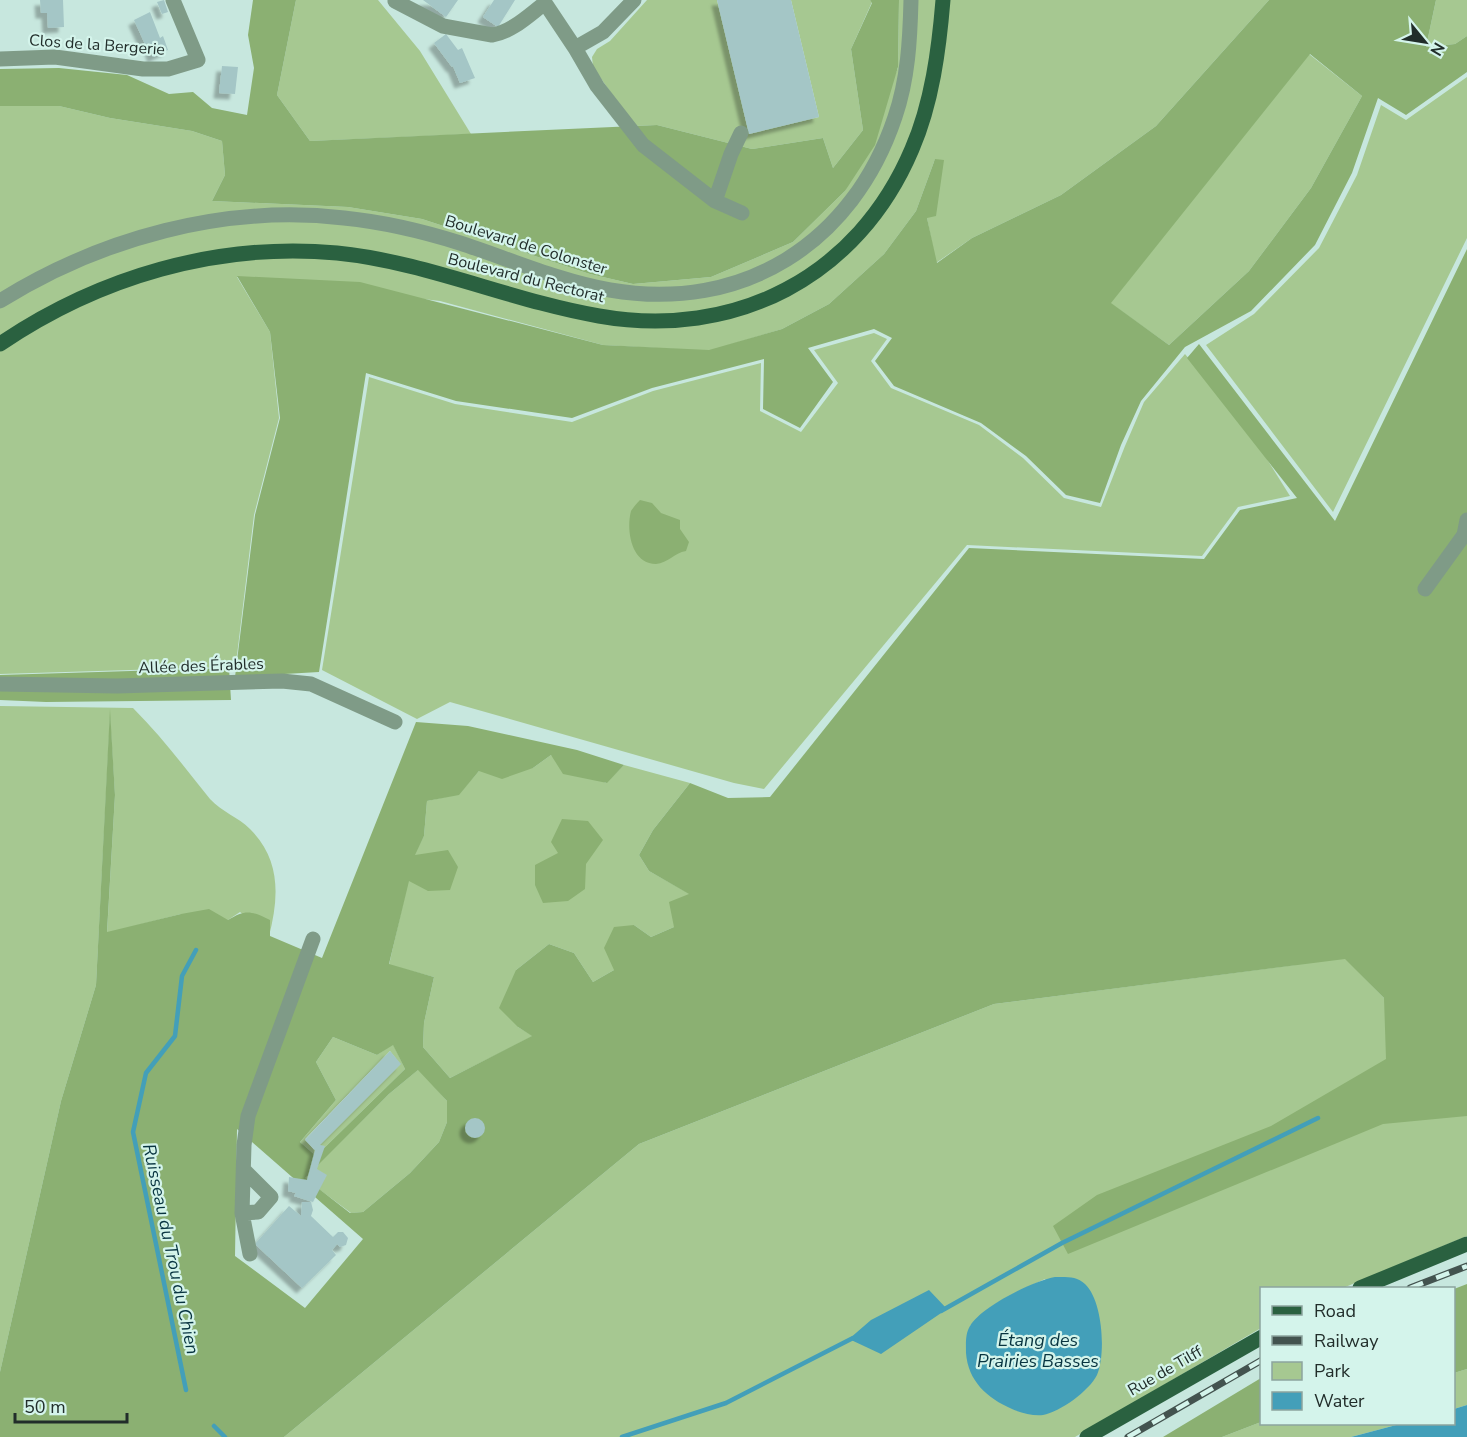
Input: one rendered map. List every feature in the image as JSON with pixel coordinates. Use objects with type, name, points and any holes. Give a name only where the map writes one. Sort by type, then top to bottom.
[{"type":"main road","name":"Boulevard du Rectorat","points":[[0,344],[56,309],[118,282],[185,262],[259,252],[337,253],[373,258],[576,312],[624,320],[694,319],[743,309],[788,290],[836,257],[856,237],[887,195],[905,164],[919,131],[934,68],[943,0]]},
{"type":"main road","points":[[1362,1287],[1467,1244]]},
{"type":"main road","name":"Rue de Tilff","points":[[1087,1437],[1260,1338]]},
{"type":"street","name":"Clos de la Bergerie","points":[[0,59],[55,57],[143,69],[168,69],[198,60],[172,0]]},
{"type":"street","points":[[575,48],[603,32],[633,0]]},
{"type":"street","name":"Boulevard de Colonster","points":[[0,301],[66,264],[110,247],[189,225],[268,216],[344,218],[387,224],[460,243],[586,284],[629,293],[666,295],[720,287],[745,279],[792,257],[813,241],[833,223],[864,186],[885,142],[900,98],[909,54],[911,0]]},
{"type":"street","points":[[395,1],[443,26],[492,35],[499,34],[520,22],[546,2],[597,86],[643,145],[715,201],[742,213]]},
{"type":"street","points":[[715,201],[730,154],[741,133]]},
{"type":"street","points":[[1425,589],[1464,535],[1467,520]]},
{"type":"street","name":"Allée des Érables","points":[[0,684],[117,686],[282,681],[311,684],[395,722]]},
{"type":"street","points":[[250,1254],[242,1213],[244,1145],[248,1116],[313,939]]},
{"type":"street","points":[[242,1213],[258,1212],[271,1197],[244,1170]]},
{"type":"green space","points":[[253,0],[296,0],[277,95],[310,141],[657,125],[752,149],[823,138],[833,168],[863,130],[851,49],[872,3],[870,0],[899,0],[898,67],[875,145],[845,191],[793,242],[711,277],[633,284],[590,274],[422,219],[348,207],[212,201],[225,175],[222,141],[192,131],[110,118],[59,106],[0,106],[0,69],[59,68],[127,75],[169,94],[193,92],[212,108],[247,115],[254,68],[248,35]]},
{"type":"green space","points":[[296,0],[378,0],[420,51],[471,134],[310,141],[277,95]]},
{"type":"green space","points":[[647,0],[717,0],[749,134],[819,117],[791,0],[870,0],[872,2],[851,49],[863,130],[833,168],[823,138],[752,149],[657,125],[634,126],[593,67],[592,57],[597,49],[610,41]]},
{"type":"green space","points":[[899,0],[1269,0],[1156,126],[1061,195],[972,238],[936,263],[927,218],[935,159],[916,211],[884,254],[829,304],[782,329],[709,351],[603,345],[440,301],[237,277],[270,332],[279,418],[254,515],[237,655],[229,667],[0,674],[0,106],[59,106],[110,118],[192,131],[222,141],[225,175],[212,201],[348,207],[422,219],[590,274],[633,284],[711,277],[793,242],[845,191],[898,68]]},
{"type":"green space","points":[[1269,0],[1436,0],[1426,47],[1455,44],[1467,36],[1467,72],[1406,115],[1378,98],[1352,173],[1315,245],[1251,311],[1185,347],[1141,401],[1121,445],[1100,503],[1066,495],[1026,456],[981,423],[894,386],[875,361],[892,338],[874,329],[808,348],[833,382],[800,428],[763,409],[764,359],[652,388],[572,418],[456,401],[366,373],[319,672],[235,677],[255,515],[280,418],[270,332],[237,276],[360,282],[603,345],[709,350],[782,329],[829,304],[884,254],[916,211],[935,159],[944,160],[936,216],[927,218],[937,263],[972,238],[1061,195],[1156,126]],"holes":[[[1310,54],[1362,96],[1311,188],[1249,271],[1169,345],[1111,303]]]},
{"type":"green space","points":[[1436,0],[1467,0],[1467,36],[1455,44],[1426,47]]},
{"type":"green space","points":[[1309,54],[1362,96],[1311,188],[1249,271],[1169,345],[1110,303]]},
{"type":"green space","points":[[1467,77],[1467,238],[1333,512],[1206,345],[1254,314],[1319,248],[1357,175],[1381,105],[1406,120]]},
{"type":"green space","points":[[1467,249],[1467,1116],[1383,1124],[1068,1254],[1053,1226],[1097,1195],[1271,1126],[1386,1059],[1384,998],[1345,959],[994,1004],[639,1144],[284,1437],[0,1437],[0,1372],[61,1101],[96,985],[110,709],[115,795],[107,932],[209,909],[228,920],[249,912],[270,920],[270,936],[322,958],[416,722],[468,726],[577,750],[624,765],[607,783],[563,774],[551,755],[533,768],[502,779],[479,771],[459,795],[427,801],[424,836],[415,855],[448,850],[458,867],[450,890],[428,891],[409,881],[389,964],[434,977],[424,1023],[423,1047],[450,1078],[532,1036],[518,1027],[499,1008],[516,970],[549,944],[574,953],[593,982],[614,970],[604,948],[614,927],[634,925],[651,937],[674,927],[669,902],[689,894],[649,871],[639,855],[653,830],[690,783],[728,798],[770,797],[969,548],[1204,559],[1240,510],[1297,498],[1187,358],[1199,344],[1335,521]],"holes":[[[333,1037],[377,1055],[393,1045],[405,1069],[316,1156],[300,1142],[336,1100],[316,1062]],[[418,1070],[447,1101],[447,1122],[439,1142],[410,1173],[363,1212],[350,1213],[305,1178],[389,1094]],[[478,1119],[484,1126],[483,1133],[478,1137],[472,1137],[466,1132],[466,1125],[471,1120]],[[237,1129],[363,1239],[305,1308],[235,1256]]]},
{"type":"green space","points":[[874,333],[887,339],[871,361],[891,388],[979,425],[1023,458],[1064,498],[1101,507],[1144,402],[1185,354],[1248,429],[1290,496],[1238,507],[1202,556],[967,545],[764,789],[734,783],[450,702],[417,719],[322,670],[369,377],[455,404],[572,422],[653,391],[761,363],[760,411],[801,432],[838,383],[814,350]]},
{"type":"green space","points":[[640,500],[652,503],[661,513],[680,520],[680,529],[689,542],[686,551],[656,564],[648,563],[641,558],[632,545],[629,527],[631,511]]},
{"type":"green space","points":[[229,668],[231,700],[46,702],[0,700],[0,675]]},
{"type":"green space","points":[[0,706],[133,708],[164,741],[210,799],[250,829],[260,841],[272,866],[276,893],[269,936],[240,912],[228,920],[181,914],[107,933],[115,795],[110,717],[96,985],[61,1101],[0,1372]]},
{"type":"green space","points":[[551,755],[606,783],[624,765],[690,783],[653,830],[639,855],[649,871],[690,894],[674,927],[651,937],[634,925],[614,970],[593,982],[574,953],[549,944],[516,970],[518,1027],[533,1036],[450,1078],[423,1047],[424,1023],[434,977],[389,965],[414,855],[424,836],[427,801],[459,794],[479,771],[533,768]]},
{"type":"green space","points":[[562,819],[588,821],[603,840],[586,864],[585,889],[568,901],[543,903],[535,885],[535,865],[558,853],[551,842]]},
{"type":"green space","points":[[1324,928],[1346,959],[1384,998],[1467,1025],[1467,1236],[1345,1287],[1260,1287],[1260,1329],[1075,1437],[284,1437],[639,1144],[994,1004],[1295,965]],"holes":[[[1045,1279],[1100,1361],[1089,1385],[1077,1397],[1054,1411],[970,1326],[995,1304]]]},
{"type":"green space","points":[[333,1037],[377,1055],[393,1044],[405,1069],[316,1156],[300,1142],[336,1100],[316,1062]],"holes":[[[390,1051],[400,1064],[314,1150],[305,1139]]]},
{"type":"green space","points":[[419,1069],[447,1101],[447,1122],[439,1142],[410,1173],[363,1212],[351,1213],[304,1178],[389,1094]]},
{"type":"green space","points":[[1467,1284],[1467,1369],[1455,1373],[1455,1289]]},
{"type":"green space","points":[[1467,1369],[1467,1405],[1455,1409],[1455,1373]]},
{"type":"green space","points":[[1260,1379],[1260,1422],[1222,1437],[1163,1437]]},
{"type":"green space","points":[[1260,1422],[1260,1425],[1396,1425],[1351,1437],[1222,1437]]},
{"type":"water","name":"Étang des Prairies Basses","points":[[1055,1277],[1078,1280],[1085,1284],[1091,1292],[1096,1302],[1101,1328],[1100,1366],[1088,1388],[1065,1405],[1043,1415],[1027,1414],[995,1400],[975,1380],[966,1353],[968,1329],[976,1318],[996,1303],[1022,1289]]},
{"type":"water","points":[[929,1290],[947,1309],[881,1354],[849,1339],[871,1320]]},
{"type":"water","points":[[1467,1405],[1467,1437],[1351,1437],[1396,1425],[1455,1425],[1455,1409]]},
{"type":"building","points":[[40,0],[63,0],[64,27],[48,28],[47,13],[41,13]]},
{"type":"building","points":[[164,0],[168,12],[162,14],[157,2]]},
{"type":"building","points":[[423,0],[458,0],[446,17]]},
{"type":"building","points":[[494,0],[515,0],[498,27],[483,17]]},
{"type":"building","points":[[717,0],[791,0],[819,117],[749,134]]},
{"type":"building","points":[[150,12],[160,38],[163,36],[168,50],[153,57],[148,43],[145,44],[134,20]]},
{"type":"building","points":[[446,34],[458,50],[462,48],[475,78],[460,83],[453,66],[434,43]]},
{"type":"building","points":[[222,66],[238,67],[235,94],[219,93]]},
{"type":"building","points":[[390,1051],[401,1064],[320,1145],[325,1146],[317,1169],[327,1175],[313,1202],[294,1196],[296,1193],[288,1191],[289,1177],[307,1180],[315,1150],[305,1140]]},
{"type":"building","points":[[475,1118],[482,1121],[485,1128],[482,1135],[475,1138],[468,1135],[465,1128],[468,1121]]},
{"type":"building","points":[[302,1202],[311,1202],[313,1210],[311,1216],[333,1237],[338,1232],[343,1232],[348,1238],[346,1245],[340,1247],[337,1244],[332,1250],[336,1255],[302,1288],[255,1244],[289,1206],[301,1216]]},
{"type":"waterway","name":"Ruisseau du Trou du Chien","points":[[186,1390],[133,1132],[146,1073],[175,1036],[182,976],[196,950]]},
{"type":"waterway","points":[[941,1311],[1062,1243],[1318,1118]]},
{"type":"waterway","points":[[622,1437],[726,1403],[853,1338]]},
{"type":"waterway","name":"Ruisseau du Trou du Chien","points":[[214,1426],[225,1437]]},
{"type":"railway","points":[[1413,1287],[1467,1266]]},
{"type":"railway","points":[[1128,1437],[1260,1361]]}]
